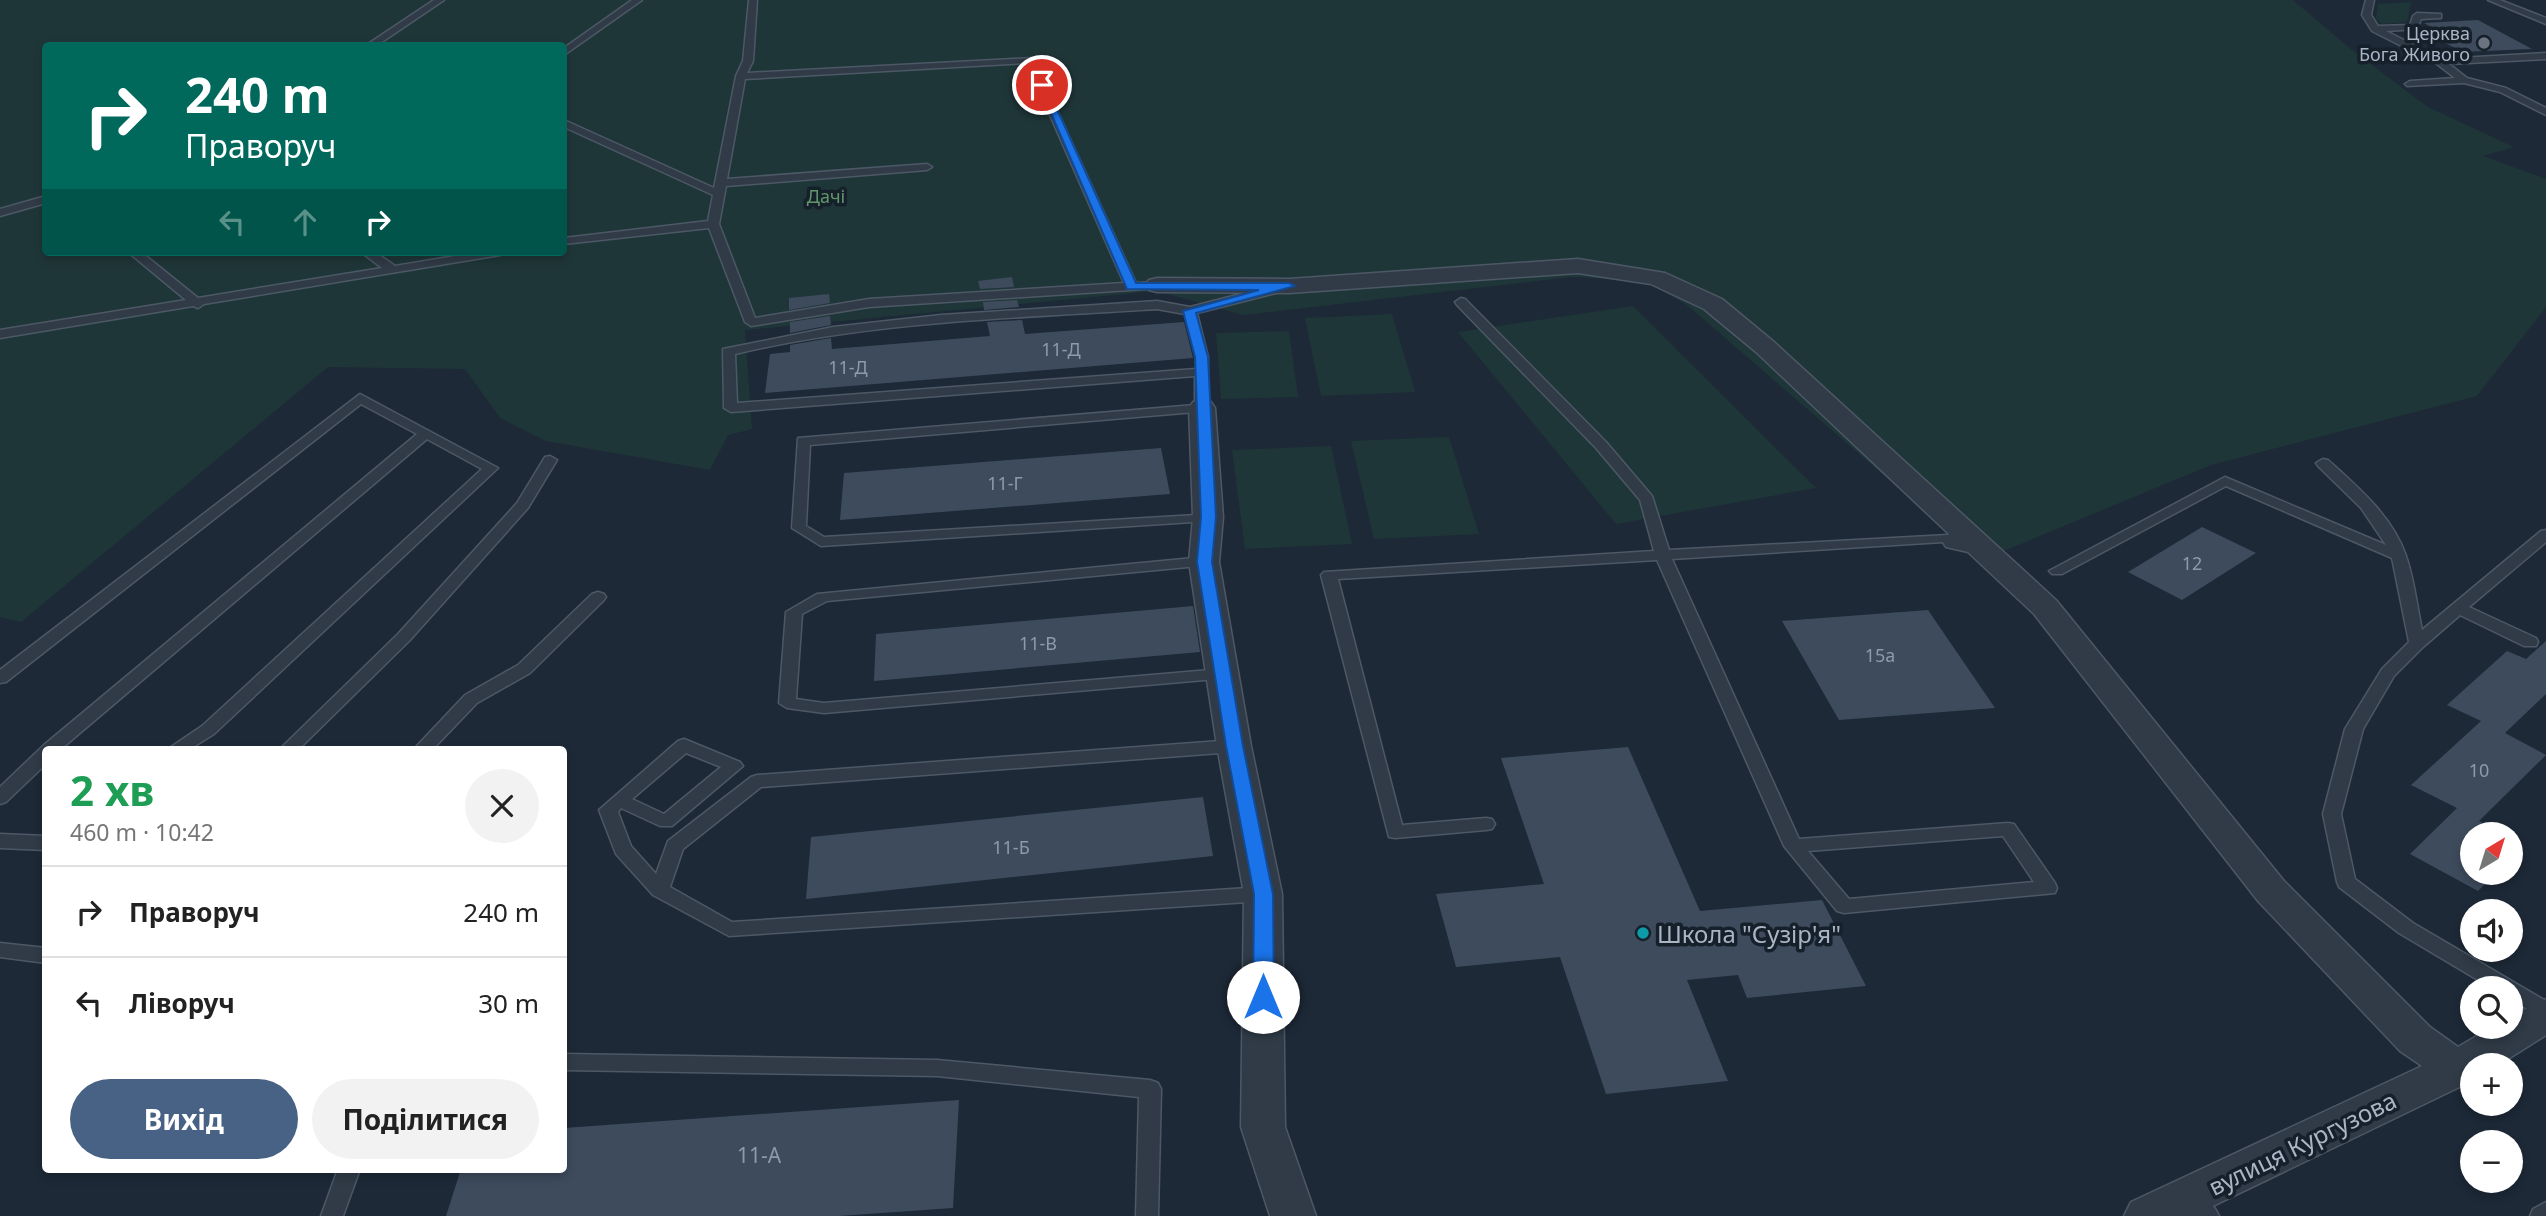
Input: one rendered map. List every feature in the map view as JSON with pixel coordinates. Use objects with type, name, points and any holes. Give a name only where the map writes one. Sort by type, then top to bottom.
[{"type":"street","points":[[1144,286],[1289,286],[1578,266],[1657,278],[1713,304],[1765,347],[2045,607],[2226,838],[2271,891],[2415,1039],[2457,1069]]},
{"type":"street","points":[[1202,408],[1208,517],[1204,562],[1234,746],[1264,894],[1263,1127],[1293,1216]]},
{"type":"street","points":[[1943,538],[1978,545]]},
{"type":"street","name":"вулиця Кургузова","points":[[2147,1216],[2199,1207],[2457,1069],[2546,1013]]},
{"type":"lane","points":[[375,42],[440,0]]},
{"type":"lane","points":[[567,50],[638,0]]},
{"type":"lane","points":[[741,76],[1030,60],[1144,286],[869,303],[751,322],[713,224],[741,76],[748,61],[753,0]]},
{"type":"lane","points":[[2370,0],[2366,7],[2367,21],[2375,29],[2440,62],[2464,80]]},
{"type":"lane","points":[[2492,0],[2546,21]]},
{"type":"lane","points":[[2375,29],[2414,27],[2417,16],[2438,16]]},
{"type":"lane","points":[[2440,62],[2546,56]]},
{"type":"lane","points":[[2410,84],[2464,80],[2503,90],[2546,112]]},
{"type":"lane","points":[[567,124],[718,188],[927,167]]},
{"type":"lane","points":[[0,213],[42,200]]},
{"type":"lane","points":[[567,241],[713,224]]},
{"type":"lane","points":[[139,256],[198,304]]},
{"type":"lane","points":[[373,256],[393,270]]},
{"type":"lane","points":[[0,334],[198,304],[476,256]]},
{"type":"lane","points":[[1202,372],[730,408],[729,352],[768,341],[892,325],[1157,305],[1189,311],[1289,286]]},
{"type":"lane","points":[[1461,302],[1601,444],[1647,499],[1662,553],[1793,846],[1844,906],[2048,888],[2008,829],[1793,846]]},
{"type":"lane","points":[[1189,311],[1202,357],[1202,408],[803,441],[799,528],[821,542],[1208,517]]},
{"type":"lane","points":[[0,678],[360,398],[491,468],[208,730],[182,746]]},
{"type":"lane","points":[[54,746],[425,434]]},
{"type":"lane","points":[[292,746],[432,607],[523,505],[550,460]]},
{"type":"lane","points":[[2323,463],[2368,504],[2391,537],[2399,556],[2417,643]]},
{"type":"lane","points":[[2057,571],[2225,481],[2399,556]]},
{"type":"lane","points":[[2489,976],[2406,928],[2346,882],[2332,814],[2354,729],[2388,673],[2417,643],[2546,534]]},
{"type":"lane","points":[[1486,824],[1395,832],[1329,575],[1634,559],[1662,553],[1943,538]]},
{"type":"lane","points":[[1204,562],[822,597],[794,612],[787,703],[824,708],[1222,674]]},
{"type":"lane","points":[[426,746],[471,699],[524,669],[598,597]]},
{"type":"lane","points":[[2458,608],[2530,642]]},
{"type":"lane","points":[[619,800],[666,822],[734,766],[684,745],[619,800],[608,810],[624,849],[660,890],[729,929],[1264,894]]},
{"type":"lane","points":[[660,890],[675,846],[757,781],[1234,746]]},
{"type":"lane","points":[[0,798],[38,766]]},
{"type":"lane","points":[[0,841],[42,843]]},
{"type":"lane","points":[[0,950],[42,955]]},
{"type":"lane","points":[[2523,997],[2546,1013]]},
{"type":"lane","points":[[567,1062],[937,1068],[1150,1089],[1147,1216]]},
{"type":"lane","points":[[332,1216],[348,1173]]},
{"type":"lane","points":[[2541,1216],[2546,1212]]},
{"type":"green space","name":"Дачі","points":[[0,0],[2293,0],[2352,50],[2428,107],[2514,147],[2483,156],[2546,179],[2546,307],[2477,396],[2211,465],[1982,560],[1687,305],[1644,281],[1572,277],[1243,315],[1157,291],[745,330],[752,429],[728,435],[710,470],[546,441],[500,418],[465,369],[328,367],[21,622],[0,617]]},
{"type":"green space","points":[[2411,2],[2407,22],[2382,24],[2376,18],[2378,4]]},
{"type":"green space","points":[[1633,306],[1816,488],[1616,524],[1458,332]]},
{"type":"green space","points":[[1392,314],[1415,392],[1321,396],[1305,318]]},
{"type":"green space","points":[[1289,331],[1298,397],[1221,399],[1216,333]]},
{"type":"green space","points":[[1449,437],[1479,534],[1374,539],[1351,441]]},
{"type":"green space","points":[[1331,446],[1352,544],[1245,549],[1232,450]]},
{"type":"building","name":"Церква Бога Живого","points":[[2478,20],[2532,49],[2462,52],[2420,29],[2435,29],[2424,23]]},
{"type":"building","points":[[1012,277],[1014,287],[980,289],[978,281]]},
{"type":"building","points":[[829,294],[830,303],[789,310],[789,298]]},
{"type":"building","points":[[1017,300],[1019,307],[984,310],[983,302]]},
{"type":"building","points":[[830,316],[831,325],[790,333],[790,322]]},
{"type":"building","points":[[1022,320],[1025,334],[1184,322],[1193,358],[765,393],[770,354],[790,352],[790,345],[831,338],[832,349],[990,336],[987,322]]},
{"type":"building","points":[[1161,448],[1170,494],[840,520],[844,473]]},
{"type":"building","points":[[2202,527],[2256,553],[2182,600],[2128,572]]},
{"type":"building","points":[[1193,606],[1200,652],[874,681],[876,634]]},
{"type":"building","points":[[1928,610],[1995,708],[1839,720],[1782,621]]},
{"type":"building","points":[[2546,641],[2546,694],[2505,733],[2546,755],[2479,821],[2481,822],[2460,822],[2460,881],[2410,854],[2457,808],[2411,785],[2481,721],[2447,705],[2507,651],[2526,659]]},
{"type":"building","name":"Школа \"Сузір'я\"","points":[[1628,747],[1700,911],[1822,900],[1866,986],[1747,998],[1738,975],[1687,980],[1728,1081],[1606,1094],[1560,957],[1456,967],[1436,894],[1544,884],[1501,758]]},
{"type":"building","points":[[1203,797],[1213,856],[806,899],[811,837]]},
{"type":"building","points":[[2469,886],[2483,886],[2478,891]]},
{"type":"building","points":[[959,1100],[953,1208],[839,1216],[446,1216],[460,1173],[567,1173],[567,1128]]},
{"type":"place","name":"Церква Бога Живого","points":[[2484,43]]},
{"type":"place","name":"Школа \"Сузір'я\"","points":[[1643,933]]},
{"type":"route","points":[[1042,85],[1132,287],[1289,286],[1189,311],[1202,357],[1208,517],[1204,562],[1234,746],[1264,894],[1263,997]]}]
